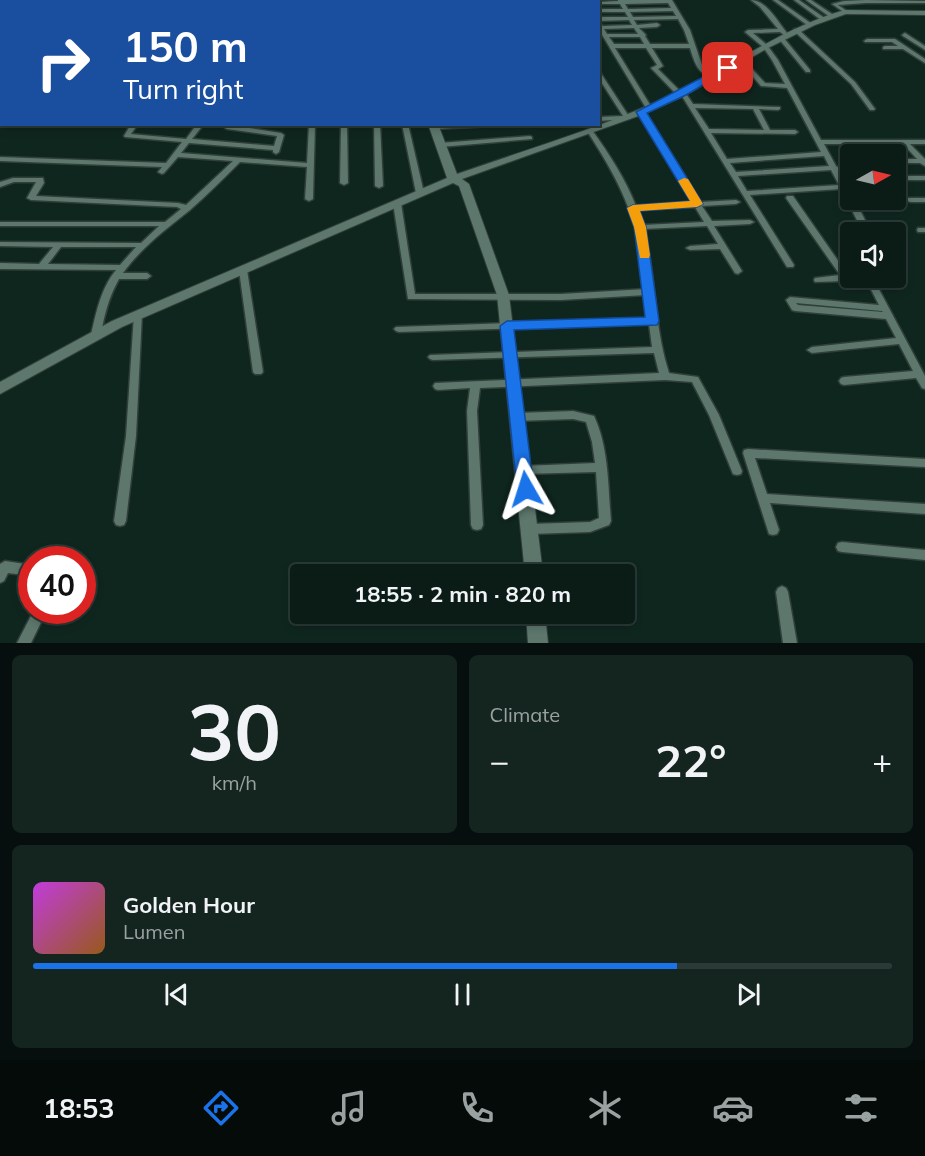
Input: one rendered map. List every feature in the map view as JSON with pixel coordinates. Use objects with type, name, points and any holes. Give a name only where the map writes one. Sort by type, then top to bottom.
[{"type":"street","points":[[753,0],[762,6],[786,33],[808,71]]},
{"type":"street","points":[[775,0],[809,24]]},
{"type":"street","points":[[796,0],[827,17]]},
{"type":"street","points":[[808,0],[827,17]]},
{"type":"street","points":[[621,1],[660,66],[654,68],[691,106],[790,265]]},
{"type":"street","points":[[600,3],[669,1],[680,17],[699,66],[714,75]]},
{"type":"street","points":[[0,389],[96,335],[138,315],[453,178],[627,118],[681,94],[786,33],[827,17],[842,4],[925,2]]},
{"type":"street","points":[[842,4],[925,13]]},
{"type":"street","points":[[600,11],[675,9]]},
{"type":"street","points":[[600,23],[632,18],[680,17]]},
{"type":"street","points":[[600,23],[637,27],[657,26]]},
{"type":"street","points":[[600,23],[697,204],[738,271]]},
{"type":"street","points":[[840,179],[765,45],[748,33],[786,33],[853,83],[872,109]]},
{"type":"street","points":[[606,36],[643,35]]},
{"type":"street","points":[[905,35],[925,48]]},
{"type":"street","points":[[867,41],[893,40],[925,61]]},
{"type":"street","points":[[612,46],[693,46]]},
{"type":"street","points":[[885,48],[903,47]]},
{"type":"street","points":[[741,60],[763,85],[789,86]]},
{"type":"street","points":[[600,74],[627,118]]},
{"type":"street","points":[[691,106],[778,108]]},
{"type":"street","points":[[755,107],[768,132]]},
{"type":"street","points":[[600,118],[627,118]]},
{"type":"street","points":[[134,126],[125,138],[189,140],[276,148]]},
{"type":"street","points":[[162,172],[200,126]]},
{"type":"street","points":[[227,126],[251,127],[281,135],[276,148],[275,163]]},
{"type":"street","points":[[309,200],[312,126]]},
{"type":"street","points":[[344,126],[344,183]]},
{"type":"street","points":[[376,126],[379,186]]},
{"type":"street","points":[[405,126],[420,193]]},
{"type":"street","points":[[433,126],[453,178],[464,184],[503,295],[533,564]]},
{"type":"street","points":[[590,131],[608,157],[640,227],[653,321],[665,376]]},
{"type":"street","points":[[706,131],[795,132]]},
{"type":"street","points":[[441,145],[530,138]]},
{"type":"street","points":[[821,142],[925,142]]},
{"type":"street","points":[[905,142],[924,162]]},
{"type":"street","points":[[177,154],[311,165]]},
{"type":"street","points":[[725,161],[828,154]]},
{"type":"street","points":[[0,159],[168,165]]},
{"type":"street","points":[[96,335],[98,312],[118,272],[140,245],[186,208],[238,160]]},
{"type":"street","points":[[906,161],[924,162]]},
{"type":"street","points":[[734,174],[835,168]]},
{"type":"street","points":[[906,178],[925,178]]},
{"type":"street","points":[[0,185],[13,180],[40,180],[31,198],[178,205],[186,208]]},
{"type":"street","points":[[745,193],[840,187]]},
{"type":"street","points":[[790,198],[840,266]]},
{"type":"street","points":[[910,200],[925,200]]},
{"type":"street","points":[[633,208],[736,202]]},
{"type":"street","points":[[397,203],[411,297],[503,295],[561,297],[650,292]]},
{"type":"street","points":[[640,227],[750,222]]},
{"type":"street","points":[[0,224],[165,224]]},
{"type":"street","points":[[0,244],[140,245]]},
{"type":"street","points":[[43,265],[58,244]]},
{"type":"street","points":[[690,248],[724,246]]},
{"type":"street","points":[[0,266],[43,265],[147,276]]},
{"type":"street","points":[[243,270],[258,372]]},
{"type":"street","points":[[818,280],[840,278]]},
{"type":"street","points":[[874,288],[925,385]]},
{"type":"street","points":[[790,300],[887,312],[795,308],[790,300]]},
{"type":"street","points":[[120,521],[131,436],[138,315]]},
{"type":"street","points":[[399,329],[653,321]]},
{"type":"street","points":[[812,350],[902,341]]},
{"type":"street","points":[[433,357],[659,350]]},
{"type":"street","points":[[844,381],[919,374]]},
{"type":"street","points":[[438,386],[665,376],[695,378],[714,415],[736,471]]},
{"type":"street","points":[[475,386],[472,411],[477,525]]},
{"type":"street","points":[[517,417],[573,415],[590,419],[600,467],[605,521],[590,527],[530,528]]},
{"type":"street","points":[[773,530],[748,453],[925,463]]},
{"type":"street","points":[[523,470],[600,467]]},
{"type":"street","points":[[763,498],[925,509]]},
{"type":"street","points":[[842,547],[925,555]]},
{"type":"street","points":[[0,577],[5,567],[18,569]]},
{"type":"street","points":[[782,592],[790,643]]},
{"type":"street","points":[[24,643],[34,624]]},
{"type":"street","points":[[537,624],[538,643]]},
{"type":"slow traffic","points":[[644,255],[640,227],[633,208],[697,204],[684,181]]},
{"type":"route","points":[[526,489],[507,326],[653,321],[640,227],[633,208],[697,204],[641,112],[683,93],[728,68]]}]
